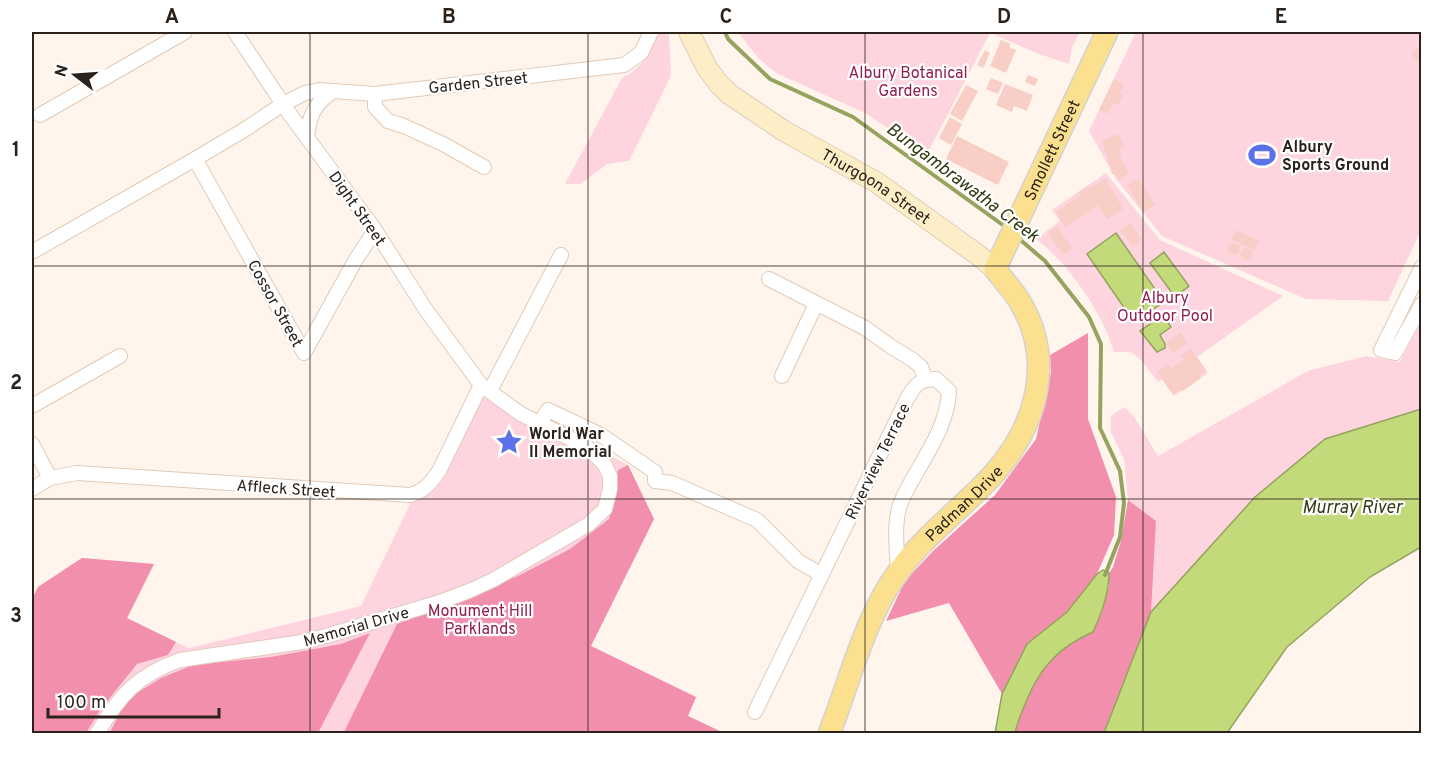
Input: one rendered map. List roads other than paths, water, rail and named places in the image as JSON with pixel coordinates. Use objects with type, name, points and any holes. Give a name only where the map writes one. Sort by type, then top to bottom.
[{"type":"main road","name":"Thurgoona Street","points":[[689,32],[702,59],[719,84],[729,94],[792,135],[876,182],[995,269]]},
{"type":"main road","name":"Thurgoona Street","points":[[701,32],[718,71],[753,110]]},
{"type":"main road","name":"Smollett Street","points":[[995,269],[1107,32]]},
{"type":"main road","name":"Padman Drive","points":[[829,734],[871,621],[898,571],[932,533],[1006,460],[1029,420],[1038,380],[1038,358],[1034,339],[1020,302],[995,269]]},
{"type":"street","points":[[40,115],[185,32]]},
{"type":"street","name":"Dight Street","points":[[235,32],[286,109],[375,230],[426,310],[484,387]]},
{"type":"street","name":"Garden Street","points":[[32,252],[244,130],[286,109],[305,93],[319,90],[375,94],[624,65],[641,53],[651,32]]},
{"type":"street","points":[[307,137],[313,111],[322,99],[332,92]]},
{"type":"street","points":[[375,94],[375,107],[388,121],[443,144],[484,167]]},
{"type":"street","name":"Cossor Street","points":[[195,159],[304,354],[355,261],[375,230]]},
{"type":"street","name":"Affleck Street","points":[[32,489],[50,478],[77,473],[386,495],[410,495],[420,492],[434,477],[484,387],[493,385],[561,255]]},
{"type":"street","points":[[1422,267],[1381,350],[1395,353],[1422,304]]},
{"type":"street","points":[[768,279],[865,328],[914,360],[921,367],[925,379],[936,379],[949,391],[931,448],[901,503],[896,527],[898,571]]},
{"type":"street","points":[[782,376],[816,304]]},
{"type":"street","points":[[32,406],[120,356]]},
{"type":"street","name":"Riverview Terrace","points":[[755,712],[908,397],[915,386],[925,379]]},
{"type":"street","name":"Memorial Drive","points":[[98,734],[121,697],[150,673],[164,666],[180,660],[293,644],[440,602],[493,580],[579,532],[604,509],[610,489],[610,476],[601,460],[587,447],[511,408],[484,387]]},
{"type":"street","points":[[540,423],[548,410],[601,435],[655,472],[655,481],[672,483],[757,520],[798,561],[822,575]]},
{"type":"street","points":[[32,444],[50,478]]},
{"type":"water","points":[[1116,233],[1164,302],[1134,322],[1087,254]]},
{"type":"water","points":[[1164,252],[1189,286],[1175,297],[1150,263]]},
{"type":"water","points":[[1163,315],[1171,327],[1160,335],[1165,348],[1157,352],[1140,331]]},
{"type":"water","name":"Murray River","points":[[1421,409],[1421,547],[1370,577],[1287,647],[1227,733],[1104,733],[1151,612],[1255,497],[1325,439]]},
{"type":"water","points":[[1103,570],[1109,573],[1108,588],[1093,632],[1070,644],[1044,668],[1032,690],[1015,733],[995,733],[1002,694],[1027,644],[1067,612],[1097,574]]},
{"type":"waterway","name":"Bungambrawatha Creek","points":[[725,32],[728,39],[770,79],[853,117],[1007,228]]},
{"type":"waterway","name":"Bungambrawatha Creek","points":[[1017,237],[1045,261],[1089,317],[1101,344],[1100,428],[1120,471],[1124,503],[1120,537],[1105,575]]},
{"type":"place","name":"Albury Sports Ground","points":[[1262,155]]},
{"type":"place","name":"World War II Memorial","points":[[509,442]]},
{"type":"park label","name":"Albury Botanical Gardens","points":[[908,81]]},
{"type":"park label","name":"Albury Outdoor Pool","points":[[1165,306]]},
{"type":"park label","name":"Monument Hill Parklands","points":[[480,619]]}]
